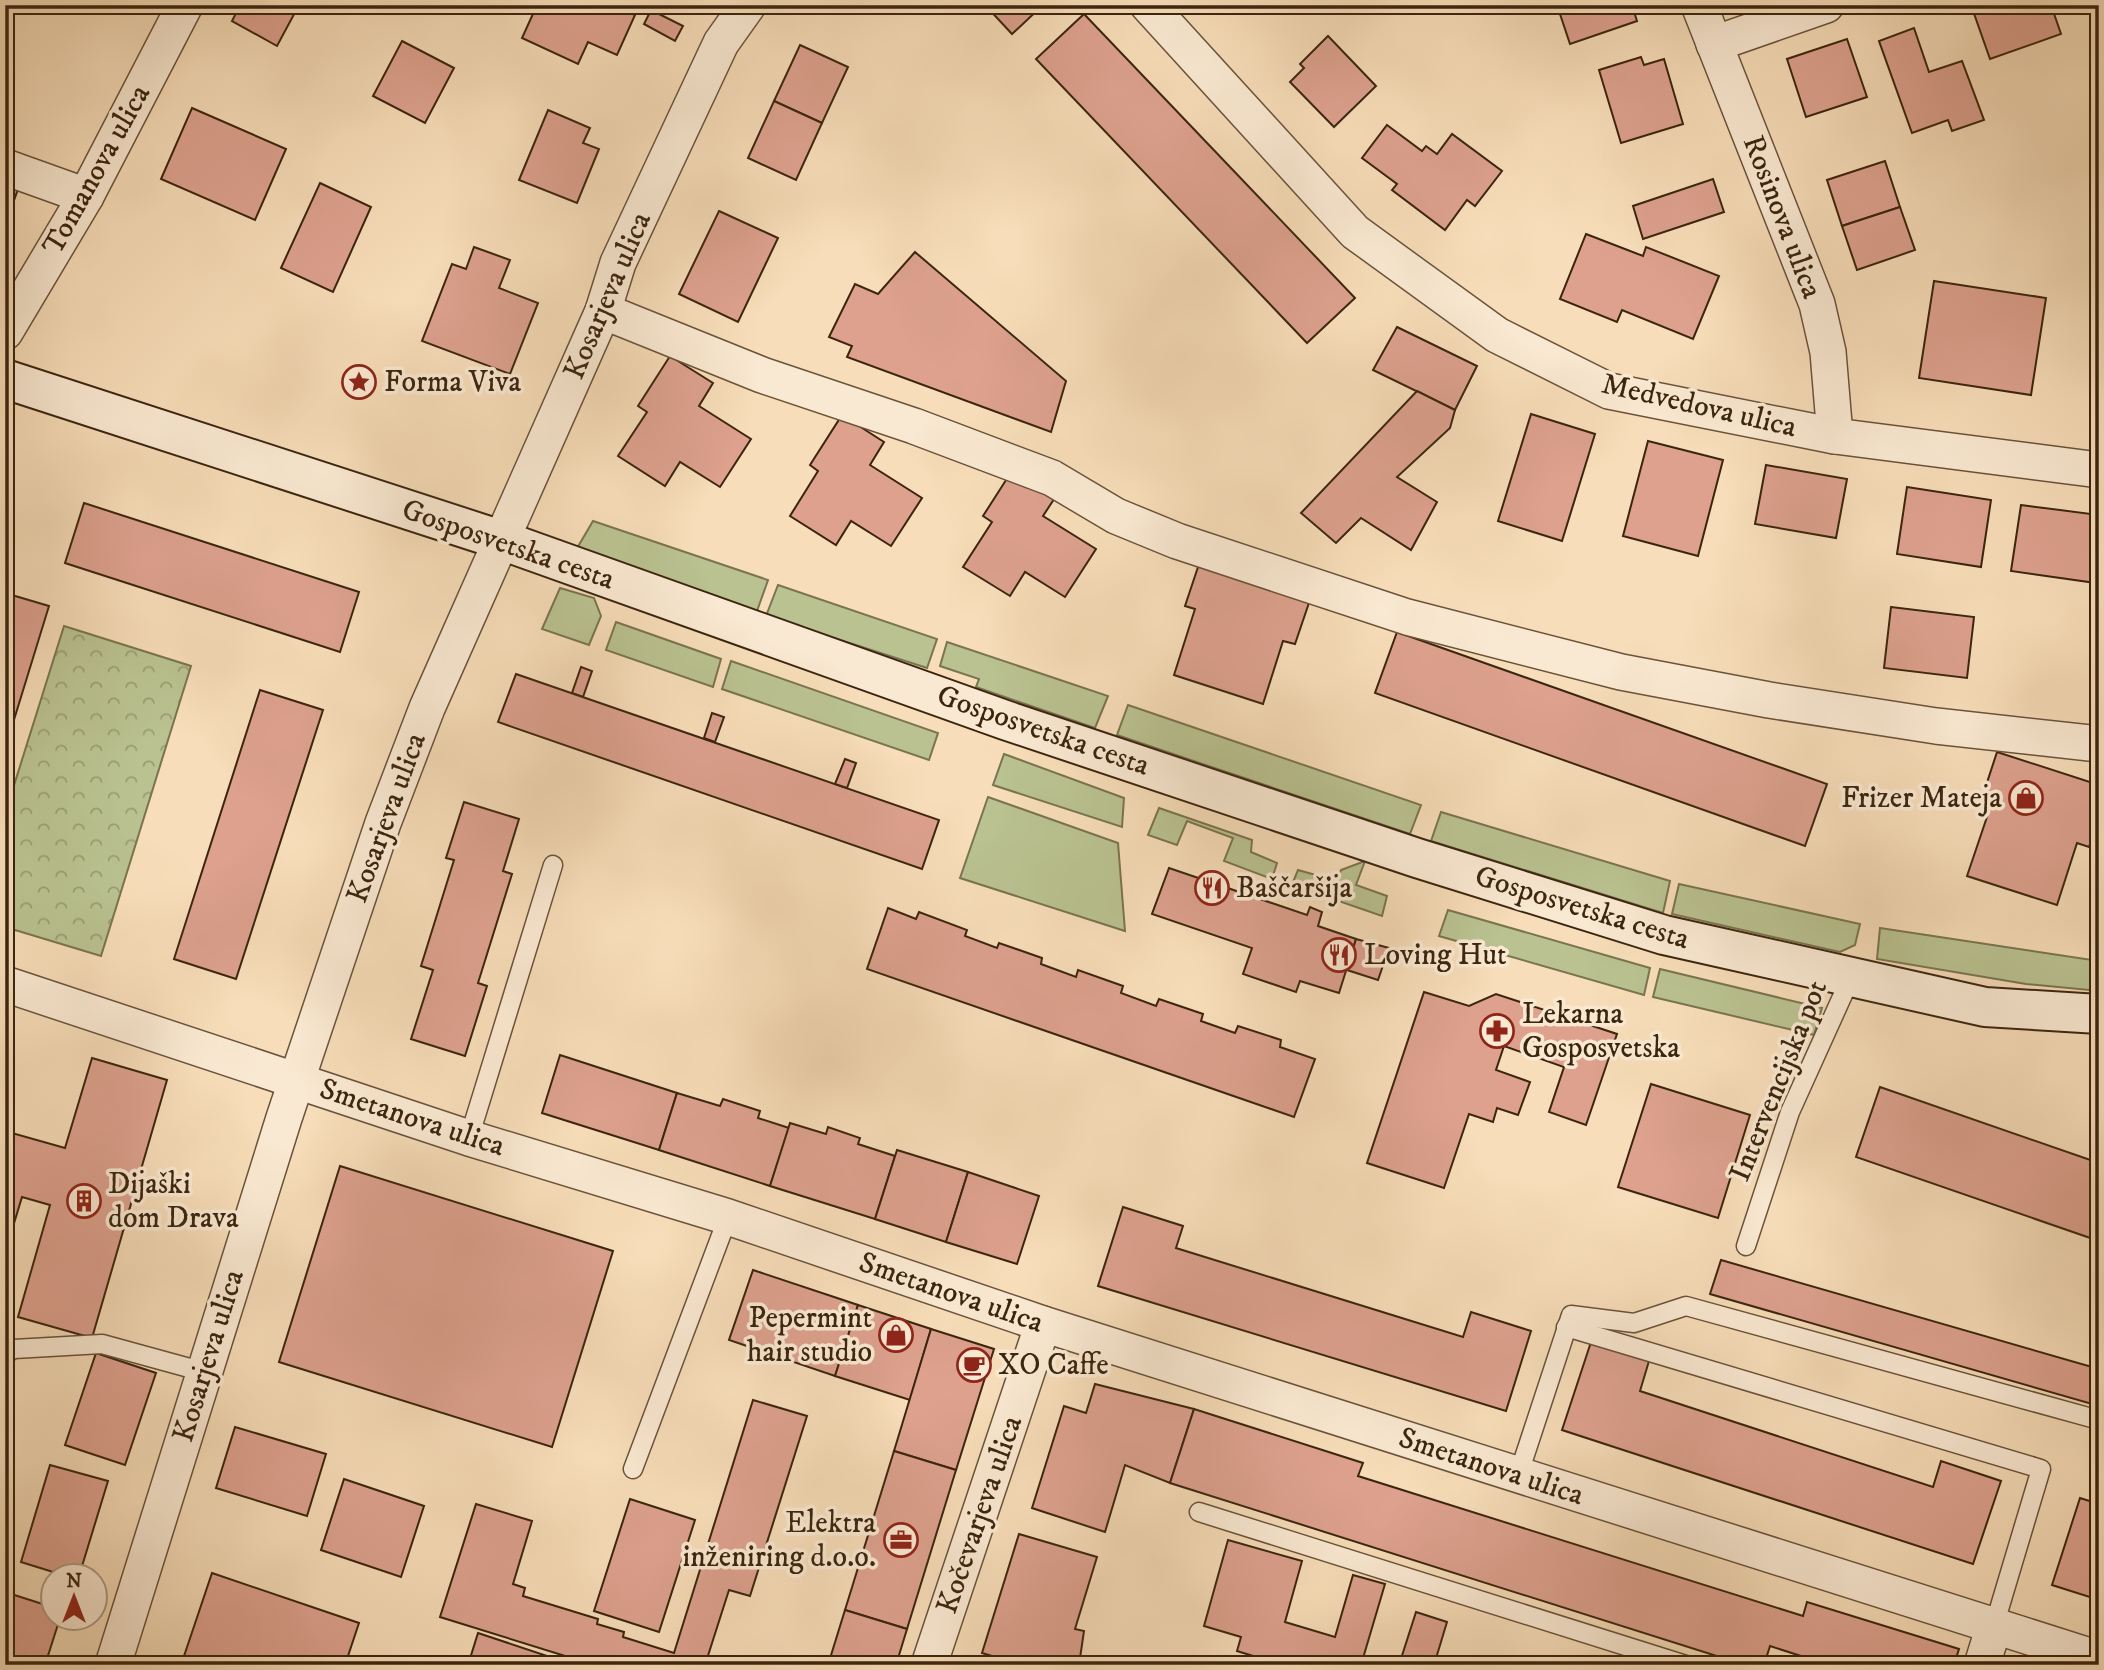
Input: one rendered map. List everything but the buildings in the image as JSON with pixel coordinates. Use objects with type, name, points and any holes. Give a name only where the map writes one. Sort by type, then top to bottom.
[{"type":"street","name":"Tomanova ulica","points":[[5,332],[86,196],[185,5]]},
{"type":"street","name":"Kosarjeva ulica","points":[[113,1665],[296,1081],[383,823],[427,708],[603,311],[618,263],[716,55],[748,5]]},
{"type":"street","name":"Medvedova ulica","points":[[1148,5],[1356,232],[1497,335],[1609,391],[1835,436],[2099,470]]},
{"type":"street","name":"Rosinova ulica","points":[[1699,5],[1817,304],[1828,352],[1835,436]]},
{"type":"street","points":[[1714,44],[1826,5]]},
{"type":"street","points":[[5,167],[86,196]]},
{"type":"street","points":[[603,311],[762,375],[914,426],[1052,478],[1116,516],[1177,541],[1407,617],[1621,671],[1769,700],[1936,726],[2099,744]]},
{"type":"street","name":"Gosposvetska cesta","points":[[5,379],[501,540],[1005,720],[1417,858],[1664,935],[1985,1007],[2099,1014]]},
{"type":"street","name":"Smetanova ulica","points":[[5,984],[469,1138],[729,1217],[1043,1324],[2099,1659]]},
{"type":"street","name":"Kočevarjeva ulica","points":[[929,1665],[1043,1324]]},
{"type":"street","points":[[1982,1665],[1994,1626]]},
{"type":"lane","points":[[469,1138],[553,865]]},
{"type":"lane","name":"Intervencijska pot","points":[[1746,1246],[1790,1112],[1851,977]]},
{"type":"lane","points":[[633,1469],[729,1217]]},
{"type":"lane","points":[[1518,1476],[1571,1315],[1634,1323],[1686,1306],[2099,1420]]},
{"type":"lane","points":[[1566,1327],[2041,1469],[1994,1626]]},
{"type":"lane","points":[[5,1354],[14,1349],[102,1344],[204,1372]]},
{"type":"lane","points":[[1199,1512],[1686,1665]]},
{"type":"green space","points":[[593,521],[768,580],[757,611],[576,550]]},
{"type":"green space","points":[[778,585],[937,639],[927,668],[766,616]]},
{"type":"green space","points":[[560,588],[594,598],[601,616],[589,645],[542,629]]},
{"type":"green space","points":[[616,622],[721,659],[713,687],[606,650]]},
{"type":"green space","points":[[64,626],[191,666],[101,956],[5,927],[5,814]]},
{"type":"green space","points":[[947,642],[1108,696],[1095,728],[976,687],[979,679],[940,666]]},
{"type":"green space","points":[[731,661],[938,733],[929,760],[722,689]]},
{"type":"green space","points":[[1128,705],[1421,805],[1410,834],[1117,735]]},
{"type":"green space","points":[[1004,754],[1124,798],[1122,827],[993,785]]},
{"type":"green space","points":[[988,797],[1118,843],[1125,931],[960,878]]},
{"type":"green space","points":[[1159,808],[1252,840],[1251,852],[1277,863],[1272,879],[1224,861],[1233,838],[1187,821],[1177,845],[1148,835]]},
{"type":"green space","points":[[1441,812],[1670,881],[1663,913],[1431,841]]},
{"type":"green space","points":[[1365,861],[1356,885],[1387,896],[1382,916],[1292,885],[1298,870],[1337,881],[1341,870]]},
{"type":"green space","points":[[1679,884],[1860,924],[1855,945],[1840,952],[1672,914]]},
{"type":"green space","points":[[1448,910],[1650,968],[1644,995],[1439,936]]},
{"type":"green space","points":[[1880,928],[2099,961],[2099,991],[2026,984],[1877,959]]},
{"type":"green space","points":[[1660,969],[1822,1008],[1814,1035],[1653,997]]},
{"type":"place","name":"Forma Viva","points":[[359,382]]},
{"type":"place","name":"Frizer Mateja","points":[[2026,798]]},
{"type":"place","name":"Baščaršija","points":[[1212,888]]},
{"type":"place","name":"Loving Hut","points":[[1339,955]]},
{"type":"place","name":"Lekarna Gosposvetska","points":[[1497,1031]]},
{"type":"place","name":"Dijaški dom Drava","points":[[84,1201]]},
{"type":"place","name":"Pepermint hair studio","points":[[896,1335]]},
{"type":"place","name":"XO Caffe","points":[[974,1365]]},
{"type":"place","name":"Elektra inženiring d.o.o.","points":[[901,1540]]}]
